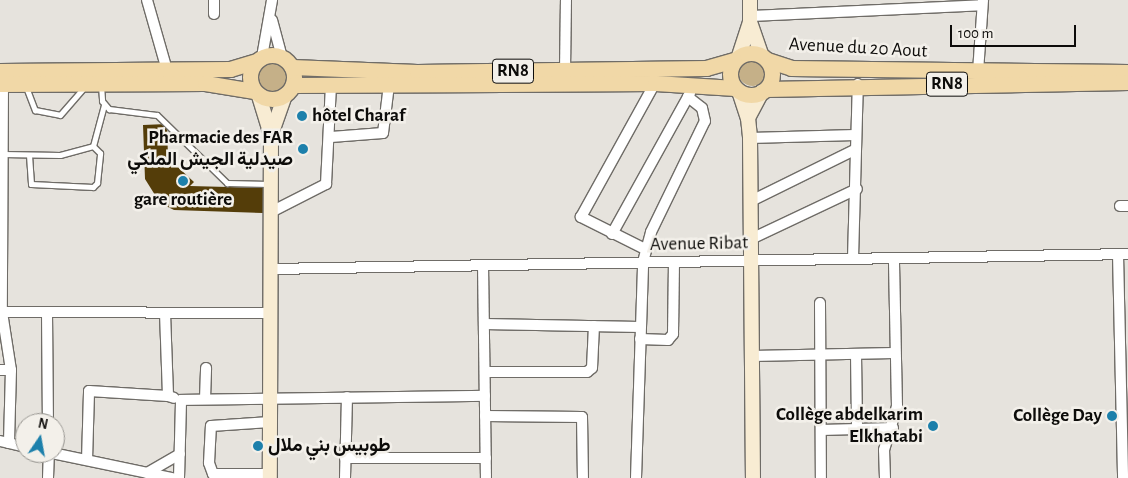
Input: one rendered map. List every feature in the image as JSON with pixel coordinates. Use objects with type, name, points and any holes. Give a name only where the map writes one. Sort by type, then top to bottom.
[{"type":"main road","name":"RN8","points":[[1,80],[167,70],[230,70],[259,59],[417,72],[706,68],[737,58],[764,58]]},
{"type":"main road","points":[[737,58],[730,72],[737,89]]},
{"type":"main road","name":"Avenue du 20 Aout","points":[[764,58],[791,68],[978,72],[1128,72]]},
{"type":"main road","points":[[764,58],[772,74],[764,90]]},
{"type":"main road","points":[[257,94],[249,76],[259,59]]},
{"type":"main road","points":[[287,62],[289,90]]},
{"type":"main road","name":"RN8","points":[[1,80],[25,84],[205,83],[257,94],[272,100],[289,90],[331,86],[655,83],[691,91],[764,90]]},
{"type":"main road","name":"Avenue du 20 Aout","points":[[764,90],[858,84],[1128,82]]},
{"type":"street","points":[[147,0],[167,70]]},
{"type":"street","points":[[214,0],[214,14]]},
{"type":"street","points":[[259,59],[272,18],[272,0]]},
{"type":"street","points":[[565,70],[566,0]]},
{"type":"street","points":[[737,58],[750,19],[750,0]]},
{"type":"street","points":[[750,19],[982,2],[978,72]]},
{"type":"street","points":[[272,18],[287,62]]},
{"type":"street","points":[[750,19],[764,58]]},
{"type":"street","points":[[1,80],[3,154],[1,312],[5,370],[4,442]]},
{"type":"street","points":[[645,249],[581,217],[655,83]]},
{"type":"street","points":[[853,258],[857,189],[855,135],[858,84]]},
{"type":"street","points":[[331,137],[383,134],[389,85]]},
{"type":"street","points":[[271,212],[326,184],[331,137],[331,86]]},
{"type":"street","points":[[737,89],[748,118],[750,138],[753,478]]},
{"type":"street","points":[[271,135],[289,90]]},
{"type":"street","points":[[748,118],[764,90]]},
{"type":"street","points":[[612,234],[691,91],[702,108],[705,122],[645,249],[643,262],[636,478]]},
{"type":"street","points":[[257,94],[271,135],[270,476],[213,474],[208,463],[211,426],[270,422]]},
{"type":"street","points":[[750,138],[855,135]]},
{"type":"street","points":[[751,201],[856,149]]},
{"type":"street","points":[[751,239],[857,189]]},
{"type":"street","points":[[1123,254],[1125,455],[1123,478]]},
{"type":"street","name":"Avenue Ribat","points":[[271,269],[1123,254]]},
{"type":"street","points":[[885,478],[884,450],[894,428],[894,258]]},
{"type":"street","points":[[640,339],[668,340],[673,334],[674,262]]},
{"type":"street","points":[[483,265],[486,478]]},
{"type":"street","points":[[820,303],[821,478]]},
{"type":"street","points":[[1,312],[271,313]]},
{"type":"street","points":[[47,312],[48,413]]},
{"type":"street","points":[[166,313],[168,396]]},
{"type":"street","points":[[484,324],[640,327]]},
{"type":"street","points":[[485,372],[587,372],[592,368],[594,326]]},
{"type":"street","points":[[752,356],[894,353]]},
{"type":"street","points":[[856,354],[857,429]]},
{"type":"street","points":[[205,399],[206,368]]},
{"type":"street","points":[[86,460],[90,391],[168,396],[181,400],[485,396]]},
{"type":"street","points":[[345,478],[347,397]]},
{"type":"street","points":[[179,478],[181,400]]},
{"type":"street","points":[[485,416],[582,417],[583,478]]},
{"type":"street","points":[[821,430],[894,428]]},
{"type":"street","points":[[147,473],[180,454]]},
{"type":"street","points":[[65,456],[86,460],[128,474],[147,473],[172,478]]},
{"type":"street","points":[[345,458],[486,458]]},
{"type":"street","points":[[48,478],[49,463]]},
{"type":"lane","points":[[25,84],[35,110],[60,115],[94,84],[104,105],[118,113],[157,115],[227,183],[271,184]]},
{"type":"lane","points":[[3,154],[78,153],[93,146],[104,105]]},
{"type":"lane","points":[[29,155],[31,184],[93,187],[97,183],[100,153],[93,146]]},
{"type":"shaded area","points":[[753,54],[764,59],[769,70],[764,81],[753,86],[742,81],[737,70],[742,59]]},
{"type":"shaded area","points":[[275,57],[287,63],[293,75],[287,87],[275,93],[263,87],[257,75],[263,63]]},
{"type":"building","points":[[167,124],[168,158],[194,182],[190,186],[265,188],[263,213],[174,210],[160,203],[145,179],[143,125]]},
{"type":"place","name":"hôtel Charaf","points":[[302,116]]},
{"type":"place","name":"Pharmacie des FAR صيدلية الجيش الملكي","points":[[303,149]]},
{"type":"place","name":"gare routière","points":[[183,181]]},
{"type":"place","name":"Collège Day","points":[[1112,416]]},
{"type":"place","name":"Collège abdelkarim Elkhatabi","points":[[933,426]]},
{"type":"place","name":"طوبيس بني ملال","points":[[258,446]]}]
